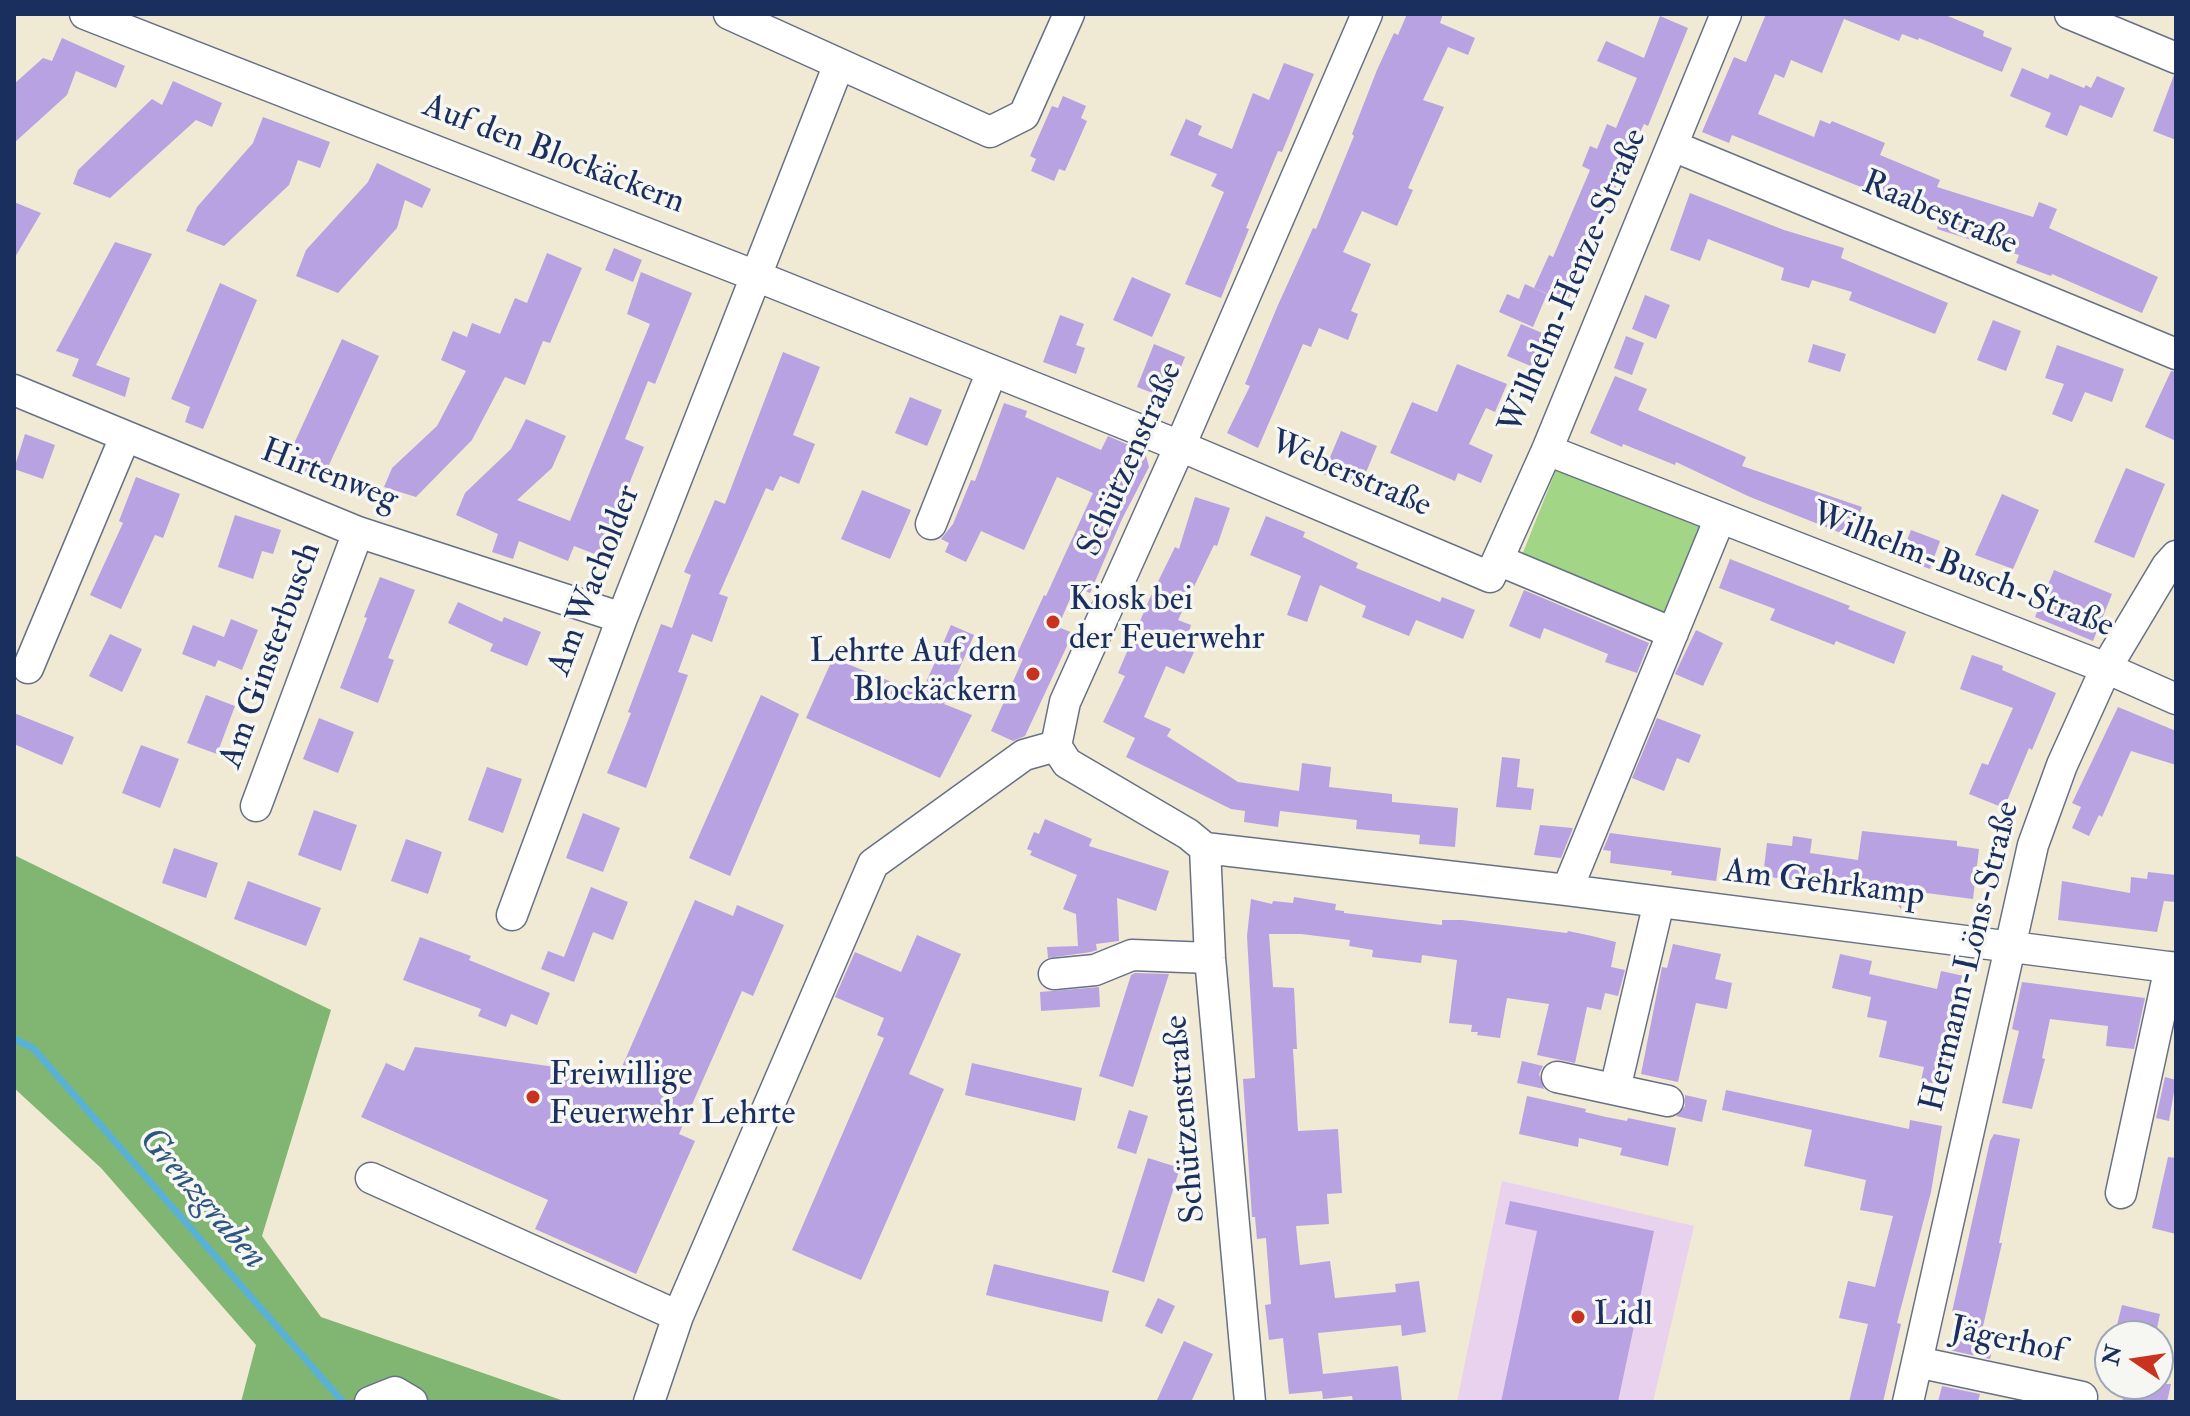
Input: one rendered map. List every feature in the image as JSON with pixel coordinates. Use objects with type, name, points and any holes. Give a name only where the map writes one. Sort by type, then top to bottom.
[{"type":"street","points":[[729,14],[990,132],[1024,115],[1069,14]]},
{"type":"street","name":"Schützenstraße","points":[[1056,746],[1065,702],[1180,446],[1367,14]]},
{"type":"street","name":"Wilhelm-Henze-Straße","points":[[1494,568],[1547,450],[1726,14]]},
{"type":"street","points":[[2070,14],[2176,58]]},
{"type":"street","name":"Auf den Blockäckern","points":[[101,17],[1180,446]]},
{"type":"street","name":"Am Wacholder","points":[[512,915],[622,618],[839,64]]},
{"type":"street","name":"Raabestraße","points":[[1673,146],[2176,354]]},
{"type":"street","points":[[931,524],[992,371]]},
{"type":"street","name":"Hirtenweg","points":[[14,390],[358,532],[622,618]]},
{"type":"street","points":[[28,668],[125,437]]},
{"type":"street","name":"Weberstraße","points":[[1180,446],[1494,568],[1673,633]]},
{"type":"street","name":"Wilhelm-Busch-Straße","points":[[1547,450],[2106,668],[2176,699]]},
{"type":"street","points":[[1567,890],[1720,518]]},
{"type":"street","name":"Am Ginsterbusch","points":[[256,806],[358,532]]},
{"type":"street","name":"Hermann-Löns-Straße","points":[[1908,1402],[2033,845],[2062,765],[2106,668],[2176,556]]},
{"type":"street","points":[[649,1402],[678,1316],[873,864],[1024,755],[1056,746],[1067,763],[1188,834],[1205,848]]},
{"type":"street","name":"Schützenstraße","points":[[1205,848],[1210,958],[1250,1402]]},
{"type":"street","name":"Am Gehrkamp","points":[[1205,848],[1567,890],[2173,967],[2121,1193]]},
{"type":"street","points":[[1615,1089],[1659,902]]},
{"type":"street","points":[[1054,974],[1095,970],[1132,955],[1210,958]]},
{"type":"street","points":[[1557,1077],[1668,1101]]},
{"type":"street","points":[[371,1178],[678,1316]]},
{"type":"street","name":"Jägerhof","points":[[1917,1362],[2082,1397]]},
{"type":"street","points":[[370,1402],[395,1392],[412,1402]]},
{"type":"shaded area","points":[[1502,1181],[1694,1226],[1653,1402],[1457,1402]]},
{"type":"green space","points":[[1558,465],[1709,526],[1670,620],[1520,560]]},
{"type":"green space","points":[[14,855],[331,1010],[262,1236],[321,1317],[567,1402],[241,1402],[256,1345],[101,1168],[14,1088]]},
{"type":"building","points":[[1407,14],[1443,14],[1440,23],[1475,38],[1468,55],[1448,47],[1423,100],[1444,107],[1408,188],[1413,190],[1397,226],[1362,211],[1343,252],[1371,264],[1351,311],[1358,314],[1348,340],[1319,328],[1311,347],[1303,344],[1258,448],[1227,433],[1250,386],[1245,384],[1278,305],[1313,228],[1316,229],[1377,70],[1394,33],[1398,35]]},
{"type":"building","points":[[1766,14],[1943,14],[1984,31],[1983,36],[2012,48],[2002,72],[1919,38],[1902,34],[1899,41],[1844,19],[1822,73],[1791,60],[1784,78],[1775,74],[1758,114],[1814,137],[1820,120],[1830,124],[1832,121],[1885,143],[1880,155],[1940,180],[1937,187],[2033,217],[2039,202],[2057,209],[2049,228],[2158,277],[2142,313],[2052,274],[2016,263],[2019,255],[1937,229],[1939,220],[1903,204],[1732,135],[1729,143],[1702,132],[1734,57],[1746,62]]},
{"type":"building","points":[[1660,16],[1688,28],[1648,126],[1644,124],[1631,151],[1567,302],[1534,288],[1549,255],[1553,257],[1590,170],[1582,166],[1590,146],[1597,149],[1607,124],[1616,128],[1637,78],[1597,61],[1606,41],[1644,58]]},
{"type":"building","points":[[62,38],[125,66],[116,88],[76,71],[67,95],[14,143],[14,84],[43,58],[52,61]]},
{"type":"building","points":[[1284,63],[1314,74],[1246,228],[1249,229],[1221,298],[1185,284],[1224,192],[1211,186],[1217,174],[1170,155],[1186,119],[1202,126],[1198,135],[1232,149],[1253,93],[1269,100]]},
{"type":"building","points":[[2022,68],[2048,79],[2050,74],[2084,88],[2086,85],[2091,88],[2097,76],[2125,88],[2112,118],[2080,105],[2067,136],[2045,127],[2051,113],[2010,96]]},
{"type":"building","points":[[2176,76],[2176,140],[2153,131]]},
{"type":"building","points":[[173,81],[222,103],[212,127],[196,120],[110,198],[73,184],[78,170],[152,99],[162,105]]},
{"type":"building","points":[[1063,96],[1086,106],[1081,118],[1087,121],[1065,171],[1059,169],[1054,181],[1031,171],[1036,159],[1030,156],[1052,106],[1058,108]]},
{"type":"building","points":[[263,117],[330,142],[320,168],[298,160],[289,185],[224,246],[186,231],[197,207],[253,143]]},
{"type":"building","points":[[377,163],[431,189],[422,208],[405,200],[397,228],[338,293],[296,276],[306,250],[368,182]]},
{"type":"building","points":[[1690,193],[1784,230],[1844,248],[1841,258],[1948,303],[1935,334],[1849,300],[1852,292],[1812,280],[1809,288],[1781,280],[1784,268],[1708,239],[1700,261],[1670,250]]},
{"type":"building","points":[[14,202],[41,213],[14,259]]},
{"type":"building","points":[[115,242],[152,254],[96,365],[130,378],[125,397],[72,376],[79,359],[56,351]]},
{"type":"building","points":[[614,248],[642,260],[633,282],[605,270]]},
{"type":"building","points":[[547,253],[582,268],[550,343],[543,341],[525,385],[505,377],[472,440],[416,497],[384,487],[392,468],[437,426],[466,371],[441,360],[453,331],[467,337],[472,323],[500,334],[515,298],[527,303]]},
{"type":"building","points":[[641,272],[692,293],[655,384],[648,381],[625,439],[644,447],[600,556],[574,546],[568,561],[519,541],[513,559],[492,552],[498,534],[456,515],[465,493],[511,449],[526,419],[566,436],[552,468],[517,500],[570,521],[650,324],[627,314]]},
{"type":"building","points":[[1132,277],[1171,294],[1152,337],[1113,320]]},
{"type":"building","points":[[220,283],[257,300],[203,429],[185,422],[190,407],[171,399]]},
{"type":"building","points":[[1525,284],[1547,294],[1533,327],[1499,312],[1507,294],[1519,299]]},
{"type":"building","points":[[1645,295],[1670,305],[1656,339],[1632,329]]},
{"type":"building","points":[[1060,315],[1084,324],[1076,345],[1085,348],[1076,374],[1043,362]]},
{"type":"building","points":[[1993,320],[2021,331],[2006,371],[1977,360]]},
{"type":"building","points":[[1521,324],[1554,338],[1540,370],[1507,356]]},
{"type":"building","points":[[1626,336],[1644,343],[1632,375],[1614,368]]},
{"type":"building","points":[[342,339],[379,356],[323,478],[295,469],[299,455],[292,448]]},
{"type":"building","points":[[1154,344],[1185,357],[1168,399],[1137,387]]},
{"type":"building","points":[[1813,344],[1846,354],[1840,372],[1808,362]]},
{"type":"building","points":[[2057,345],[2124,369],[2112,402],[2085,392],[2072,422],[2052,414],[2064,384],[2045,378]]},
{"type":"building","points":[[783,352],[820,367],[793,435],[815,444],[799,484],[780,476],[773,491],[766,488],[719,594],[728,597],[712,642],[692,634],[678,672],[688,675],[646,788],[607,773],[661,624],[672,628],[691,575],[684,572],[715,500],[725,504]]},
{"type":"building","points":[[1457,364],[1507,384],[1495,412],[1486,408],[1469,444],[1493,455],[1481,483],[1458,473],[1455,481],[1390,453],[1412,402],[1437,412]]},
{"type":"building","points":[[2171,371],[2176,372],[2176,441],[2145,427]]},
{"type":"building","points":[[1615,376],[1647,389],[1638,410],[1746,457],[1742,466],[1862,507],[1851,537],[1750,497],[1676,462],[1675,465],[1590,433]]},
{"type":"building","points":[[910,397],[942,410],[927,446],[895,433]]},
{"type":"building","points":[[1004,403],[1027,411],[1025,417],[1101,450],[1108,436],[1145,452],[1149,467],[1122,519],[1090,593],[1075,587],[1058,627],[1073,633],[1025,736],[1013,741],[991,731],[1023,659],[1016,656],[1093,493],[1057,477],[1024,550],[981,531],[966,562],[945,552],[949,543],[941,539],[953,524],[971,480],[975,481]]},
{"type":"building","points":[[1341,431],[1377,446],[1359,489],[1323,474]]},
{"type":"building","points":[[25,434],[55,445],[43,479],[14,469]]},
{"type":"building","points":[[2126,468],[2165,484],[2134,558],[2094,542]]},
{"type":"building","points":[[136,477],[180,494],[163,538],[155,535],[121,609],[90,595],[123,523],[119,521]]},
{"type":"building","points":[[862,490],[911,510],[890,559],[841,539]]},
{"type":"building","points":[[2002,494],[2039,510],[2013,569],[1975,555]]},
{"type":"building","points":[[1195,497],[1230,508],[1217,546],[1214,545],[1178,620],[1191,625],[1184,648],[1194,652],[1184,674],[1166,666],[1144,717],[1171,729],[1167,736],[1238,782],[1299,791],[1302,763],[1331,767],[1329,787],[1392,794],[1392,802],[1458,808],[1455,847],[1419,844],[1420,835],[1356,829],[1357,820],[1280,811],[1278,827],[1244,822],[1245,811],[1231,809],[1126,757],[1135,738],[1103,722],[1125,676],[1118,673],[1149,600],[1175,547],[1179,549]]},
{"type":"building","points":[[235,515],[281,530],[273,554],[262,551],[253,579],[218,567]]},
{"type":"building","points":[[1266,516],[1305,532],[1303,537],[1358,563],[1356,568],[1440,602],[1442,597],[1475,610],[1463,639],[1416,620],[1409,636],[1362,617],[1366,606],[1320,585],[1307,622],[1287,615],[1301,576],[1250,555]]},
{"type":"building","points":[[1911,530],[1940,541],[1930,569],[1900,558]]},
{"type":"building","points":[[1730,559],[1850,606],[1848,609],[1906,632],[1894,664],[1770,620],[1775,609],[1719,588]]},
{"type":"building","points":[[2054,570],[2112,594],[2093,641],[2035,617]]},
{"type":"building","points":[[380,577],[415,590],[388,658],[394,660],[378,703],[340,688]]},
{"type":"building","points":[[1524,590],[1649,643],[1637,673],[1605,662],[1608,654],[1544,628],[1540,639],[1509,626]]},
{"type":"building","points":[[458,602],[502,622],[504,617],[541,632],[527,666],[490,651],[493,644],[448,623]]},
{"type":"building","points":[[231,619],[258,630],[242,670],[218,660],[215,667],[182,654],[193,625],[224,637]]},
{"type":"building","points":[[951,625],[974,635],[944,704],[972,715],[940,778],[806,718],[833,658],[921,694]]},
{"type":"building","points":[[1696,630],[1723,643],[1703,686],[1675,674]]},
{"type":"building","points":[[110,634],[142,649],[122,692],[89,676]]},
{"type":"building","points":[[1972,655],[2003,666],[2002,670],[2056,693],[2004,808],[1969,794],[1982,763],[1988,765],[2013,708],[1960,689]]},
{"type":"building","points":[[206,695],[235,706],[217,754],[187,743]]},
{"type":"building","points":[[761,695],[799,714],[730,876],[689,858]]},
{"type":"building","points":[[2118,707],[2176,731],[2176,765],[2131,751],[2102,817],[2099,815],[2089,836],[2072,828],[2081,807],[2072,803]]},
{"type":"building","points":[[14,713],[74,737],[62,765],[14,744]]},
{"type":"building","points":[[319,718],[354,732],[338,773],[303,759]]},
{"type":"building","points":[[1657,718],[1701,735],[1689,763],[1677,758],[1664,791],[1632,778]]},
{"type":"building","points":[[141,745],[179,759],[160,808],[122,793]]},
{"type":"building","points":[[1502,757],[1520,759],[1517,787],[1534,789],[1531,810],[1496,807]]},
{"type":"building","points":[[487,767],[522,779],[503,833],[468,820]]},
{"type":"building","points":[[314,810],[357,825],[341,871],[298,855]]},
{"type":"building","points":[[583,813],[620,828],[603,872],[566,858]]},
{"type":"building","points":[[1045,819],[1092,839],[1089,846],[1169,871],[1156,911],[1117,898],[1119,941],[1096,944],[1097,950],[1091,952],[1048,958],[1047,947],[1078,946],[1076,914],[1063,909],[1077,875],[1030,855],[1032,851],[1027,849],[1034,832],[1039,834]]},
{"type":"building","points":[[1540,825],[1573,828],[1561,858],[1534,855]]},
{"type":"building","points":[[1862,831],[1957,841],[1957,846],[1979,849],[1973,899],[1903,890],[1901,909],[1887,891],[1863,885],[1763,876],[1767,843],[1792,846],[1793,836],[1812,839],[1810,853],[1858,860]]},
{"type":"building","points":[[1610,833],[1721,848],[1716,881],[1671,875],[1672,871],[1610,863],[1611,851],[1603,850]]},
{"type":"building","points":[[406,839],[442,852],[428,894],[391,881]]},
{"type":"building","points":[[174,848],[218,863],[206,898],[162,883]]},
{"type":"building","points":[[2148,872],[2176,875],[2176,902],[2164,901],[2157,932],[2058,920],[2062,881],[2130,893],[2131,877],[2147,879]]},
{"type":"building","points":[[248,881],[321,908],[306,946],[234,919]]},
{"type":"building","points":[[591,887],[628,902],[613,940],[593,932],[574,982],[541,969],[548,951],[564,957]]},
{"type":"building","points":[[1294,897],[1336,904],[1335,910],[1344,913],[1442,925],[1442,920],[1462,920],[1592,936],[1616,942],[1611,967],[1625,970],[1618,996],[1605,993],[1601,1010],[1587,1007],[1575,1063],[1537,1055],[1549,1004],[1507,998],[1500,1038],[1477,1035],[1478,1032],[1471,1032],[1472,1025],[1449,1023],[1457,960],[1422,955],[1421,963],[1372,957],[1373,950],[1349,946],[1350,940],[1269,934],[1273,987],[1294,988],[1297,1049],[1293,1049],[1298,1131],[1338,1129],[1342,1193],[1327,1194],[1329,1224],[1296,1226],[1300,1265],[1330,1261],[1335,1298],[1396,1292],[1395,1284],[1419,1281],[1426,1332],[1402,1336],[1401,1325],[1318,1333],[1323,1374],[1398,1366],[1402,1402],[1353,1402],[1352,1396],[1323,1399],[1322,1391],[1289,1394],[1283,1338],[1269,1340],[1265,1305],[1271,1304],[1266,1238],[1257,1239],[1255,1217],[1252,1217],[1243,1079],[1255,1078],[1247,936],[1251,899],[1272,904],[1273,901],[1293,903]]},
{"type":"building","name":"Freiwillige Feuerwehr Lehrte","points":[[695,900],[733,916],[737,905],[784,925],[753,996],[742,991],[679,1134],[695,1141],[636,1274],[535,1229],[548,1200],[361,1117],[386,1063],[404,1071],[415,1047],[618,1076]]},
{"type":"building","points":[[917,935],[961,954],[909,1074],[944,1089],[861,1280],[792,1250],[884,1038],[877,1035],[884,1018],[835,997],[855,952],[901,972]]},
{"type":"building","points":[[420,937],[471,956],[469,960],[550,993],[537,1025],[511,1014],[506,1027],[478,1016],[481,1009],[403,980]]},
{"type":"building","points":[[1673,944],[1721,954],[1715,979],[1732,983],[1727,1009],[1696,1003],[1678,1082],[1641,1074],[1662,967],[1667,968]]},
{"type":"building","points":[[1840,954],[1872,961],[1869,974],[1937,989],[1941,971],[1964,976],[1962,984],[1971,986],[1948,1091],[1920,1085],[1924,1067],[1879,1057],[1887,1021],[1867,1017],[1871,997],[1832,988]]},
{"type":"building","points":[[1169,974],[1133,1087],[1099,1076],[1131,975]]},
{"type":"building","points":[[2022,982],[2145,998],[2134,1049],[2106,1046],[2108,1026],[2050,1019],[2042,1058],[2045,1059],[2032,1109],[2002,1103],[2019,1031],[2012,1029]]},
{"type":"building","points":[[1099,987],[1100,1007],[1041,1011],[1040,992]]},
{"type":"building","points":[[1522,1061],[1543,1066],[1539,1074],[1544,1089],[1517,1083]]},
{"type":"building","points":[[972,1063],[1082,1088],[1075,1121],[965,1095]]},
{"type":"building","points":[[2165,1077],[2176,1080],[2169,1121],[2156,1118]]},
{"type":"building","points":[[1726,1090],[1909,1129],[1910,1120],[1942,1126],[1931,1192],[1897,1323],[1901,1324],[1883,1402],[1849,1402],[1868,1324],[1839,1318],[1848,1281],[1875,1287],[1893,1216],[1860,1210],[1866,1180],[1804,1166],[1812,1130],[1722,1110]]},
{"type":"building","points":[[1685,1095],[1707,1100],[1702,1122],[1676,1116],[1685,1106]]},
{"type":"building","points":[[1527,1096],[1586,1109],[1585,1112],[1606,1117],[1627,1121],[1628,1118],[1676,1128],[1668,1166],[1620,1155],[1622,1148],[1579,1138],[1578,1147],[1519,1134]]},
{"type":"building","points":[[1129,1110],[1148,1116],[1136,1154],[1117,1148]]},
{"type":"building","points":[[1994,1134],[2020,1139],[1999,1243],[2002,1243],[1981,1335],[1995,1339],[1990,1359],[1949,1350],[1959,1314],[1952,1312]]},
{"type":"building","points":[[2168,1157],[2176,1158],[2176,1234],[2152,1228]]},
{"type":"building","points":[[1148,1158],[1180,1168],[1144,1282],[1112,1272]]},
{"type":"building","name":"Lidl","points":[[1510,1201],[1654,1231],[1618,1402],[1501,1402],[1537,1231],[1505,1224]]},
{"type":"building","points":[[994,1264],[1109,1291],[1102,1322],[986,1295]]},
{"type":"building","points":[[1158,1298],[1175,1306],[1162,1334],[1145,1326]]},
{"type":"building","points":[[2122,1305],[2160,1314],[2159,1320],[2118,1320]]},
{"type":"building","points":[[1184,1341],[1213,1354],[1191,1402],[1156,1402]]},
{"type":"building","points":[[1942,1386],[1980,1394],[1978,1402],[1938,1402]]},
{"type":"building","points":[[2122,1400],[2167,1400],[2167,1402]]},
{"type":"waterway","name":"Grenzgraben","points":[[14,1039],[33,1048],[343,1402]]},
{"type":"place","name":"Kiosk bei der Feuerwehr","points":[[1053,622]]},
{"type":"place","name":"Lehrte Auf den Blockäckern","points":[[1033,674]]},
{"type":"place","name":"Freiwillige Feuerwehr Lehrte","points":[[533,1097]]},
{"type":"place","name":"Lidl","points":[[1578,1317]]}]
